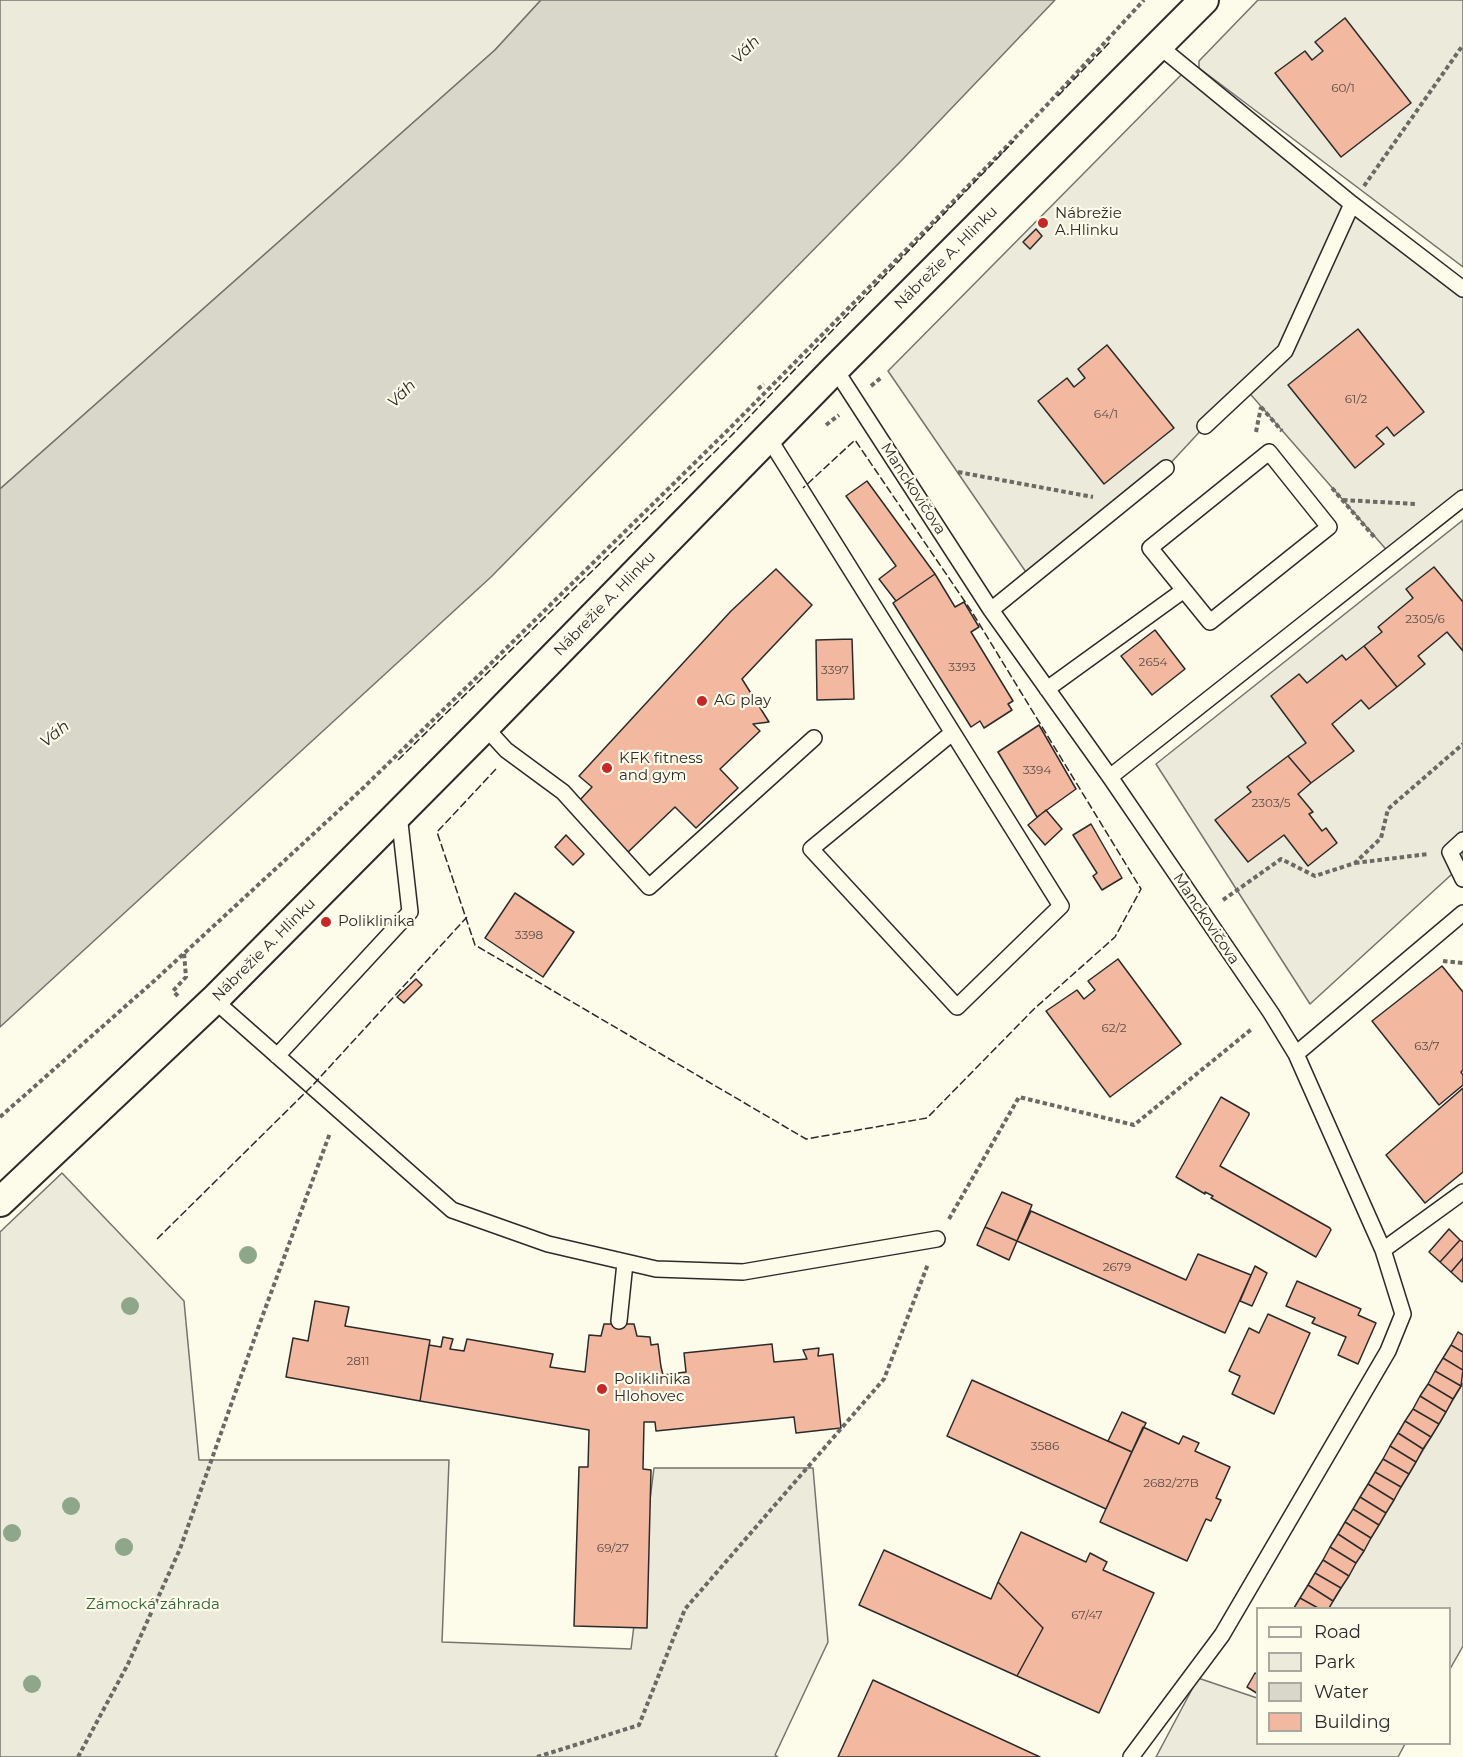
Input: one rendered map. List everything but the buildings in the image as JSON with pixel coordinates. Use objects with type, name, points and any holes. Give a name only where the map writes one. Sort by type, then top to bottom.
[{"type":"street","name":"Nábrežie A. Hlinku","points":[[0,1202],[214,1000],[485,728],[835,369],[1204,0]]},
{"type":"lane","points":[[1159,46],[1352,204],[1463,289]]},
{"type":"lane","points":[[1205,426],[1285,351],[1352,204]]},
{"type":"lane","name":"Manckovičova","points":[[835,369],[991,610],[1110,777],[1271,1013],[1296,1054],[1383,1250],[1403,1314],[1389,1351],[1222,1635],[1131,1757]]},
{"type":"lane","points":[[768,437],[1061,906],[957,1007],[811,849],[952,733]]},
{"type":"lane","points":[[1269,452],[1329,527],[1210,622],[1184,590],[1150,548],[1269,452]]},
{"type":"lane","points":[[991,610],[1166,468]]},
{"type":"lane","points":[[1110,777],[1458,502]]},
{"type":"lane","points":[[1047,689],[1184,590]]},
{"type":"lane","points":[[485,728],[506,750],[563,792],[649,887],[814,738]]},
{"type":"lane","points":[[277,1056],[410,912],[399,814]]},
{"type":"lane","points":[[1463,840],[1450,852],[1463,879]]},
{"type":"lane","points":[[1296,1054],[1463,913]]},
{"type":"lane","points":[[214,1000],[452,1210],[548,1245],[656,1269],[743,1272],[937,1239]]},
{"type":"lane","points":[[1383,1250],[1463,1192]]},
{"type":"lane","points":[[619,1322],[625,1263]]},
{"type":"path","points":[[0,1118],[361,790],[766,391],[1037,115],[1144,0]]},
{"type":"path","points":[[1352,204],[1463,45]]},
{"type":"path","points":[[761,386],[766,391]]},
{"type":"path","points":[[958,472],[1101,499],[1115,510]]},
{"type":"path","points":[[1305,497],[1458,502]]},
{"type":"path","points":[[1354,863],[1381,838],[1389,809],[1463,744]]},
{"type":"path","points":[[1203,914],[1281,859],[1315,876],[1354,863],[1450,852]]},
{"type":"path","points":[[183,1001],[173,991],[186,977],[184,952]]},
{"type":"path","points":[[537,1757],[639,1725],[685,1609],[884,1379],[937,1239],[1018,1097],[1134,1125],[1271,1013]]},
{"type":"path","points":[[78,1757],[128,1664],[180,1549],[261,1320],[339,1110]]},
{"type":"green space","points":[[0,0],[541,0],[495,50],[0,489]]},
{"type":"green space","points":[[1258,0],[1463,0],[1463,267],[1199,68],[1199,61]]},
{"type":"green space","points":[[1187,69],[1463,282],[1463,498],[1391,555],[1245,388],[1166,468],[1030,578],[888,371]]},
{"type":"green space","points":[[1463,520],[1463,864],[1310,1004],[1156,764]]},
{"type":"green space","name":"Zámocká záhrada","points":[[62,1173],[184,1301],[199,1460],[449,1460],[442,1642],[631,1649],[654,1468],[813,1468],[828,1642],[775,1755],[778,1757],[0,1757],[0,1232]]},
{"type":"green space","points":[[1463,1383],[1463,1646],[1451,1667],[1451,1607],[1330,1607]]},
{"type":"green space","points":[[1198,1678],[1256,1698],[1256,1745],[1404,1745],[1398,1757],[1156,1757]]},
{"type":"water","name":"Váh","points":[[541,0],[1055,0],[902,160],[491,577],[0,1027],[0,489],[495,50]]},
{"type":"fence","points":[[1058,96],[1110,42]]},
{"type":"fence","points":[[398,760],[731,436],[1014,141]]},
{"type":"fence","points":[[496,769],[437,832],[475,945],[806,1139],[927,1118],[1034,1009],[1115,937],[1141,889],[972,612],[855,440],[803,488]]},
{"type":"fence","points":[[157,1239],[312,1086],[467,917]]},
{"type":"place","name":"Nábrežie A.Hlinku","points":[[1043,223]]},
{"type":"place","name":"AG play","points":[[702,701]]},
{"type":"place","name":"KFK fitness and gym","points":[[607,768]]},
{"type":"place","name":"Poliklinika","points":[[326,922]]},
{"type":"place","name":"Poliklinika Hlohovec","points":[[602,1389]]}]
